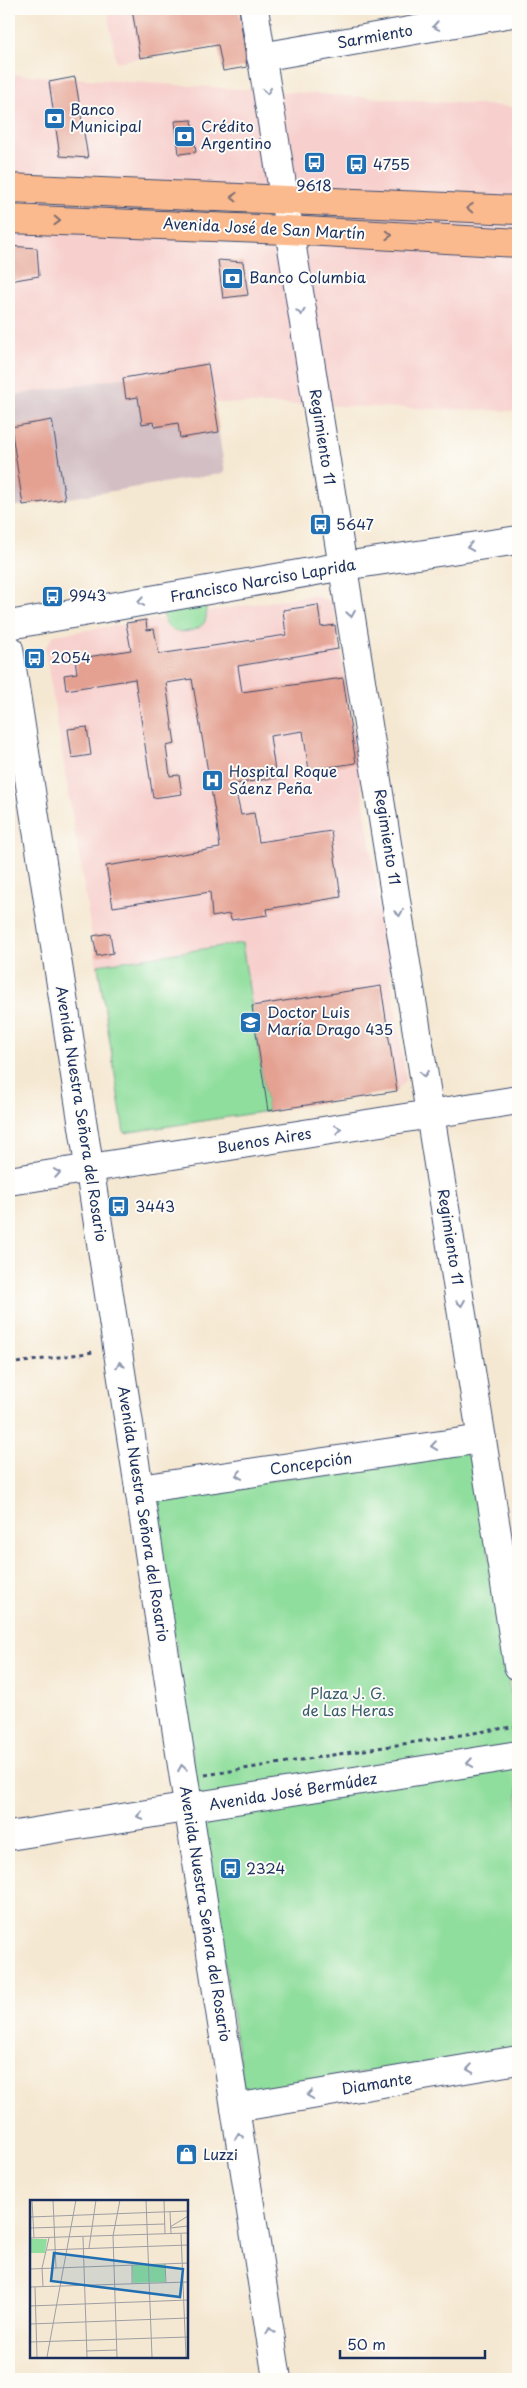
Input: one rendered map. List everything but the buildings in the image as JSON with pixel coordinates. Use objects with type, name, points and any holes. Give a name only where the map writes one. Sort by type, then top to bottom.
[{"type":"main road","name":"Avenida José de San Martín","points":[[9,188],[518,210]]},
{"type":"main road","name":"Avenida José de San Martín","points":[[9,219],[288,230],[518,243]]},
{"type":"street","name":"Regimiento 11","points":[[254,9],[282,199],[344,566],[518,1666]]},
{"type":"street","name":"Sarmiento","points":[[261,57],[518,12]]},
{"type":"street","name":"Francisco Narciso Laprida","points":[[9,625],[344,566],[518,540]]},
{"type":"street","name":"Avenida Nuestra Señora del Rosario","points":[[9,648],[277,2379]]},
{"type":"street","name":"Buenos Aires","points":[[9,1181],[518,1100]]},
{"type":"street","name":"Concepción","points":[[139,1489],[482,1440]]},
{"type":"street","name":"Avenida José Bermúdez","points":[[9,1836],[518,1755]]},
{"type":"street","name":"Diamante","points":[[235,2108],[518,2060]]},
{"type":"path","points":[[9,1364],[117,1348]]},
{"type":"path","points":[[184,1778],[518,1726]]},
{"type":"shaded area","points":[[107,9],[239,9],[245,41],[116,62]]},
{"type":"shaded area","points":[[9,74],[518,107],[518,411],[9,397]]},
{"type":"shaded area","points":[[208,364],[225,473],[13,507],[9,478],[9,396]]},
{"type":"shaded area","name":"Hospital Roque Sáenz Peña","points":[[313,595],[333,602],[406,1079],[397,1091],[124,1133],[45,648],[54,635]]},
{"type":"green space","points":[[204,597],[206,618],[198,628],[182,632],[172,629],[166,624],[163,604]]},
{"type":"green space","points":[[242,943],[268,1111],[124,1133],[98,965]]},
{"type":"green space","name":"Plaza J. G. de Las Heras","points":[[473,1449],[518,1743],[518,2049],[244,2091],[153,1498]]},
{"type":"place","name":"Banco Municipal","points":[[54,119]]},
{"type":"place","name":"Crédito Argentino","points":[[185,136]]},
{"type":"place","name":"9618","points":[[314,163]]},
{"type":"place","name":"4755","points":[[357,165]]},
{"type":"place","name":"Banco Columbia","points":[[233,278]]},
{"type":"place","name":"5647","points":[[320,525]]},
{"type":"place","name":"9943","points":[[53,596]]},
{"type":"place","name":"2054","points":[[35,658]]},
{"type":"place","name":"Hospital Roque Sáenz Peña","points":[[213,781]]},
{"type":"place","name":"Doctor Luis María Drago 435","points":[[251,1022]]},
{"type":"place","name":"3443","points":[[119,1207]]},
{"type":"place","name":"2324","points":[[230,1869]]},
{"type":"place","name":"Luzzi","points":[[187,2155]]}]
